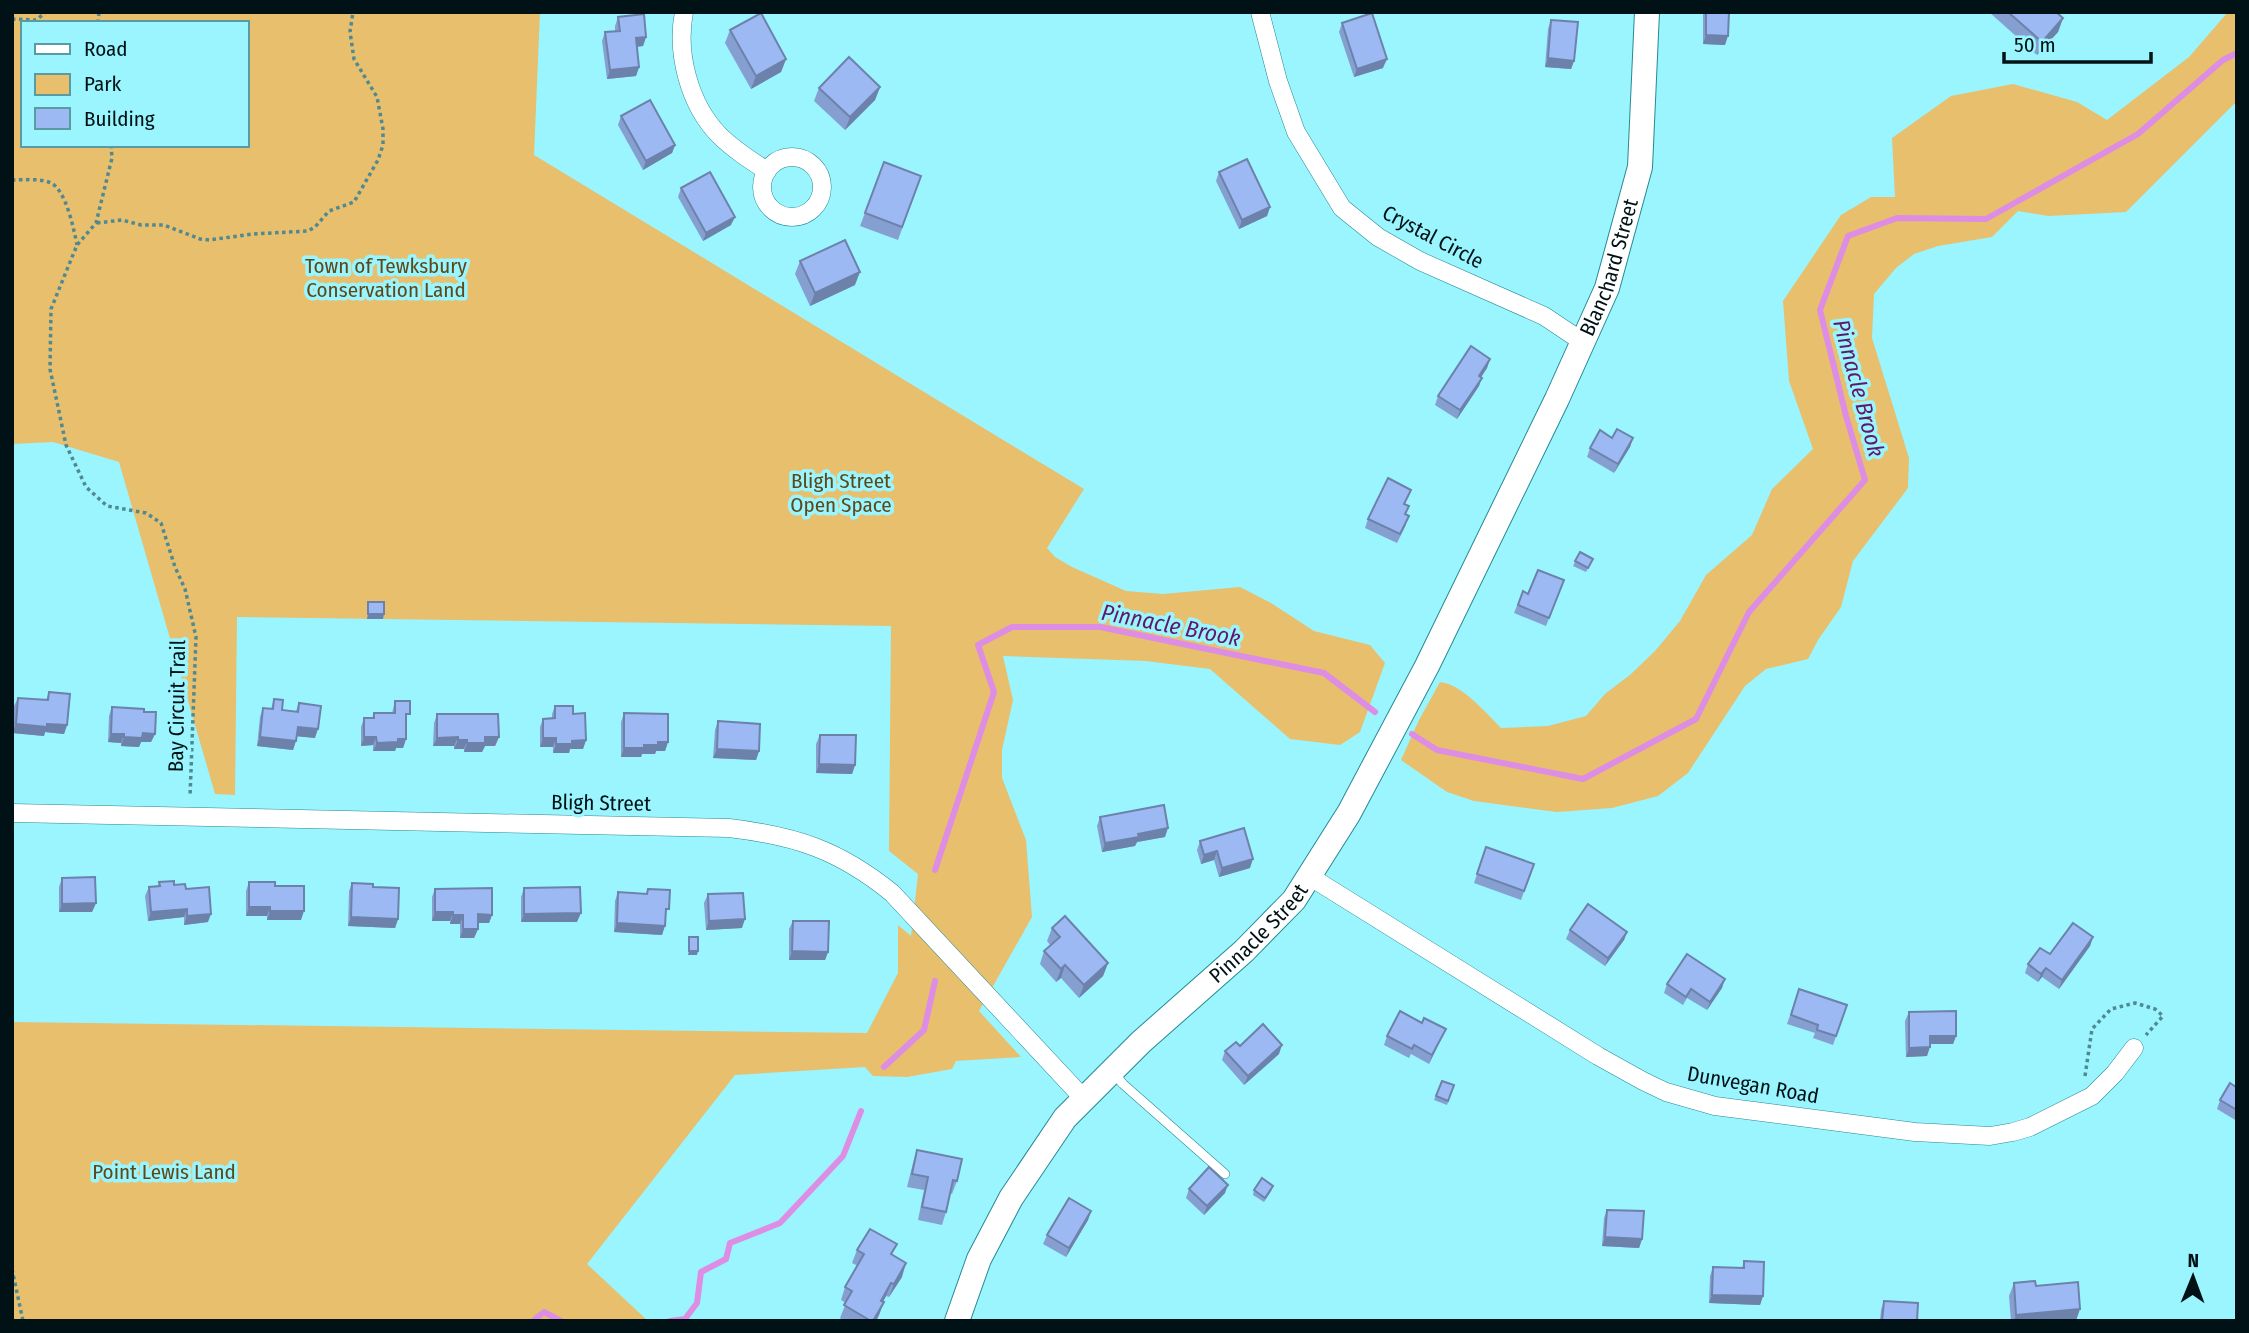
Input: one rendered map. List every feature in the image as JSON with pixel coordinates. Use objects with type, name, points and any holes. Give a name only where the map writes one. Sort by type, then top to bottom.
[{"type":"street","points":[[684,12],[681,39],[684,61],[700,108],[719,135],[739,153],[767,171]]},
{"type":"street","name":"Crystal Circle","points":[[1261,12],[1278,80],[1296,132],[1342,208],[1378,237],[1409,255],[1544,316],[1583,342]]},
{"type":"street","name":"Blanchard Street","points":[[1505,503],[1607,288],[1640,167],[1647,12]]},
{"type":"street","name":"Pinnacle Street","points":[[957,1321],[979,1259],[1010,1198],[1065,1118],[1141,1042],[1244,951],[1294,900],[1349,813],[1395,727],[1505,503]]},
{"type":"street","name":"Bligh Street","points":[[12,813],[729,828],[766,832],[804,841],[869,874],[892,893],[1084,1099]]},
{"type":"street","name":"Dunvegan Road","points":[[1309,876],[1621,1069],[1667,1092],[1715,1106],[1915,1132],[1990,1136],[2030,1127],[2092,1096],[2115,1073],[2134,1048]]},
{"type":"lane","points":[[1112,1071],[1123,1084],[1225,1174]]},
{"type":"path","points":[[12,19],[36,20],[46,12]]},
{"type":"path","points":[[96,223],[122,220],[141,225],[164,226],[200,239],[218,239],[278,231],[308,231],[320,223],[329,211],[354,202],[378,160],[383,145],[383,128],[377,97],[354,59],[350,32],[354,12]]},
{"type":"path","name":"Bay Circuit Trail","points":[[111,147],[112,158],[96,223],[78,244],[51,309],[50,369],[66,445],[86,487],[107,506],[146,513],[160,523],[185,589],[196,637],[190,797]]},
{"type":"path","points":[[12,180],[38,180],[51,183],[57,188],[78,244]]},
{"type":"path","points":[[2084,1079],[2092,1029],[2111,1009],[2135,1003],[2155,1009],[2163,1016],[2134,1048]]},
{"type":"path","points":[[12,1269],[23,1321]]},
{"type":"green space","points":[[12,12],[540,12],[534,155],[1084,489],[1047,548],[1055,557],[1126,591],[1163,594],[1240,587],[1314,631],[1370,645],[1385,663],[1360,732],[1340,745],[1290,739],[1210,669],[1146,661],[1003,656],[1013,700],[1002,750],[1002,778],[1026,840],[1032,917],[979,1011],[1021,1057],[956,1061],[952,1069],[907,1077],[873,1076],[865,1067],[735,1075],[587,1264],[648,1321],[12,1321],[12,1022],[867,1033],[898,973],[898,925],[911,936],[918,874],[889,851],[891,626],[237,617],[235,795],[215,794],[119,462],[53,442],[12,444]]},
{"type":"green space","points":[[2228,12],[2237,12],[2237,101],[2126,212],[2048,216],[2018,211],[1992,237],[1938,246],[1914,254],[1896,268],[1874,294],[1872,338],[1909,458],[1908,488],[1853,561],[1841,607],[1808,659],[1766,669],[1745,686],[1688,773],[1658,796],[1612,808],[1557,812],[1474,801],[1447,792],[1401,760],[1440,682],[1465,693],[1501,728],[1548,726],[1586,716],[1605,694],[1655,651],[1680,621],[1706,575],[1752,535],[1772,489],[1813,449],[1789,381],[1783,301],[1841,215],[1871,197],[1895,197],[1892,138],[1951,96],[2013,84],[2077,102],[2107,120],[2189,57]]},
{"type":"building","points":[[1706,12],[1729,12],[1728,36],[1706,35]]},
{"type":"building","points":[[2008,12],[2056,12],[2063,18],[2042,42]]},
{"type":"building","points":[[761,13],[786,59],[756,76],[730,30]]},
{"type":"building","points":[[1372,13],[1387,59],[1357,69],[1342,23]]},
{"type":"building","points":[[644,14],[646,37],[636,38],[639,67],[610,70],[605,32],[620,31],[618,17]]},
{"type":"building","points":[[1551,20],[1578,22],[1574,61],[1548,58]]},
{"type":"building","points":[[849,57],[880,87],[850,117],[819,88]]},
{"type":"building","points":[[650,100],[675,145],[646,161],[621,116]]},
{"type":"building","points":[[1247,159],[1270,207],[1242,220],[1219,172]]},
{"type":"building","points":[[884,162],[921,176],[902,227],[865,213]]},
{"type":"building","points":[[710,172],[735,217],[706,233],[681,188]]},
{"type":"building","points":[[845,240],[860,272],[815,293],[800,261]]},
{"type":"building","points":[[1471,346],[1490,359],[1479,376],[1482,378],[1460,410],[1438,396]]},
{"type":"building","points":[[1617,429],[1633,438],[1618,464],[1590,448],[1600,430],[1612,438]]},
{"type":"building","points":[[1388,478],[1411,490],[1404,504],[1409,506],[1405,514],[1409,516],[1400,534],[1368,519]]},
{"type":"building","points":[[1580,552],[1593,559],[1588,568],[1575,561]]},
{"type":"building","points":[[1538,570],[1564,580],[1549,618],[1518,605],[1523,591],[1528,594]]},
{"type":"building","points":[[368,602],[384,602],[384,614],[368,614]]},
{"type":"building","points":[[49,692],[70,694],[67,725],[47,724],[47,727],[16,724],[18,698],[48,700]]},
{"type":"building","points":[[274,699],[283,700],[282,710],[298,712],[299,703],[321,706],[318,729],[298,727],[296,741],[260,737],[263,708],[273,709]]},
{"type":"building","points":[[395,701],[410,701],[410,714],[406,714],[406,739],[377,743],[376,737],[364,737],[364,718],[374,718],[374,713],[395,713]]},
{"type":"building","points":[[555,706],[573,706],[573,714],[585,713],[586,740],[572,741],[572,744],[556,744],[556,738],[543,738],[543,719],[555,718]]},
{"type":"building","points":[[112,707],[156,712],[155,734],[143,733],[142,738],[111,734]]},
{"type":"building","points":[[624,713],[668,714],[668,742],[644,745],[644,748],[624,748]]},
{"type":"building","points":[[437,714],[498,714],[499,737],[485,737],[485,743],[467,743],[467,740],[458,740],[458,737],[437,738]]},
{"type":"building","points":[[718,721],[760,724],[759,751],[717,749]]},
{"type":"building","points":[[820,735],[856,735],[855,765],[819,764]]},
{"type":"building","points":[[1164,805],[1168,828],[1105,843],[1100,817]]},
{"type":"building","points":[[1244,828],[1253,859],[1222,868],[1217,851],[1204,855],[1200,841]]},
{"type":"building","points":[[1486,847],[1534,864],[1524,891],[1477,874]]},
{"type":"building","points":[[95,877],[96,903],[62,904],[62,878]]},
{"type":"building","points":[[174,881],[174,885],[185,884],[186,889],[209,887],[211,914],[187,916],[187,909],[151,912],[149,887],[160,886],[159,882]]},
{"type":"building","points":[[249,882],[275,882],[275,886],[304,886],[304,911],[270,911],[270,907],[249,907]]},
{"type":"building","points":[[352,883],[399,888],[398,919],[351,917]]},
{"type":"building","points":[[580,887],[581,913],[524,914],[524,888]]},
{"type":"building","points":[[492,888],[492,915],[478,914],[478,929],[463,929],[463,915],[435,912],[435,889]]},
{"type":"building","points":[[648,889],[670,890],[665,926],[617,923],[618,892],[647,894]]},
{"type":"building","points":[[743,893],[745,919],[709,921],[708,894]]},
{"type":"building","points":[[1588,904],[1627,932],[1608,958],[1570,930]]},
{"type":"building","points":[[1065,916],[1108,963],[1084,985],[1065,965],[1061,969],[1044,951],[1060,937],[1052,928]]},
{"type":"building","points":[[793,921],[829,921],[828,952],[792,951]]},
{"type":"building","points":[[2073,923],[2093,937],[2062,980],[2046,968],[2041,974],[2028,964],[2040,948],[2050,954]]},
{"type":"building","points":[[689,937],[698,937],[698,951],[689,951]]},
{"type":"building","points":[[1687,954],[1725,979],[1710,1002],[1691,989],[1686,997],[1667,984]]},
{"type":"building","points":[[1799,989],[1847,1005],[1836,1036],[1817,1030],[1818,1025],[1791,1015]]},
{"type":"building","points":[[1400,1011],[1422,1023],[1424,1018],[1446,1029],[1432,1055],[1414,1045],[1412,1049],[1387,1036]]},
{"type":"building","points":[[1956,1011],[1956,1036],[1930,1036],[1930,1047],[1909,1048],[1909,1012]]},
{"type":"building","points":[[1263,1024],[1282,1045],[1248,1076],[1225,1051],[1236,1042],[1240,1046]]},
{"type":"building","points":[[1442,1081],[1454,1085],[1448,1101],[1436,1096]]},
{"type":"building","points":[[2230,1083],[2237,1086],[2237,1110],[2220,1100]]},
{"type":"building","points":[[917,1150],[962,1159],[957,1181],[953,1180],[946,1212],[922,1207],[928,1177],[912,1174]]},
{"type":"building","points":[[1209,1167],[1228,1185],[1207,1206],[1189,1189]]},
{"type":"building","points":[[1262,1178],[1273,1186],[1265,1198],[1254,1190]]},
{"type":"building","points":[[1069,1198],[1091,1211],[1069,1248],[1047,1235]]},
{"type":"building","points":[[1607,1210],[1644,1211],[1642,1239],[1605,1237]]},
{"type":"building","points":[[870,1229],[897,1244],[891,1254],[906,1263],[894,1284],[891,1283],[873,1321],[844,1305],[852,1291],[845,1287],[864,1254],[857,1250]]},
{"type":"building","points":[[1744,1261],[1764,1262],[1763,1296],[1712,1295],[1713,1267],[1744,1268]]},
{"type":"building","points":[[2035,1281],[2036,1286],[2078,1282],[2080,1309],[2016,1315],[2014,1283]]},
{"type":"building","points":[[1884,1301],[1918,1303],[1917,1321],[1882,1321]]},
{"type":"waterway","name":"Pinnacle Brook","points":[[1412,734],[1437,750],[1583,779],[1696,719],[1749,612],[1865,480],[1820,310],[1848,236],[1897,218],[1986,219],[2138,134],[2223,60],[2237,53]]},
{"type":"waterway","name":"Pinnacle Brook","points":[[935,870],[994,692],[978,645],[1012,627],[1100,627],[1324,673],[1375,712]]},
{"type":"waterway","name":"Pinnacle Brook","points":[[884,1067],[924,1030],[935,981]]},
{"type":"waterway","name":"Pinnacle Brook","points":[[670,1321],[685,1319],[697,1303],[701,1272],[726,1259],[730,1243],[780,1223],[843,1156],[861,1111]]},
{"type":"waterway","name":"Pinnacle Brook","points":[[533,1321],[544,1312],[561,1321]]},
{"type":"park label","name":"Town of Tewksbury Conservation Land","points":[[386,278]]},
{"type":"park label","name":"Bligh Street Open Space","points":[[841,493]]},
{"type":"park label","name":"Point Lewis Land","points":[[164,1172]]}]
